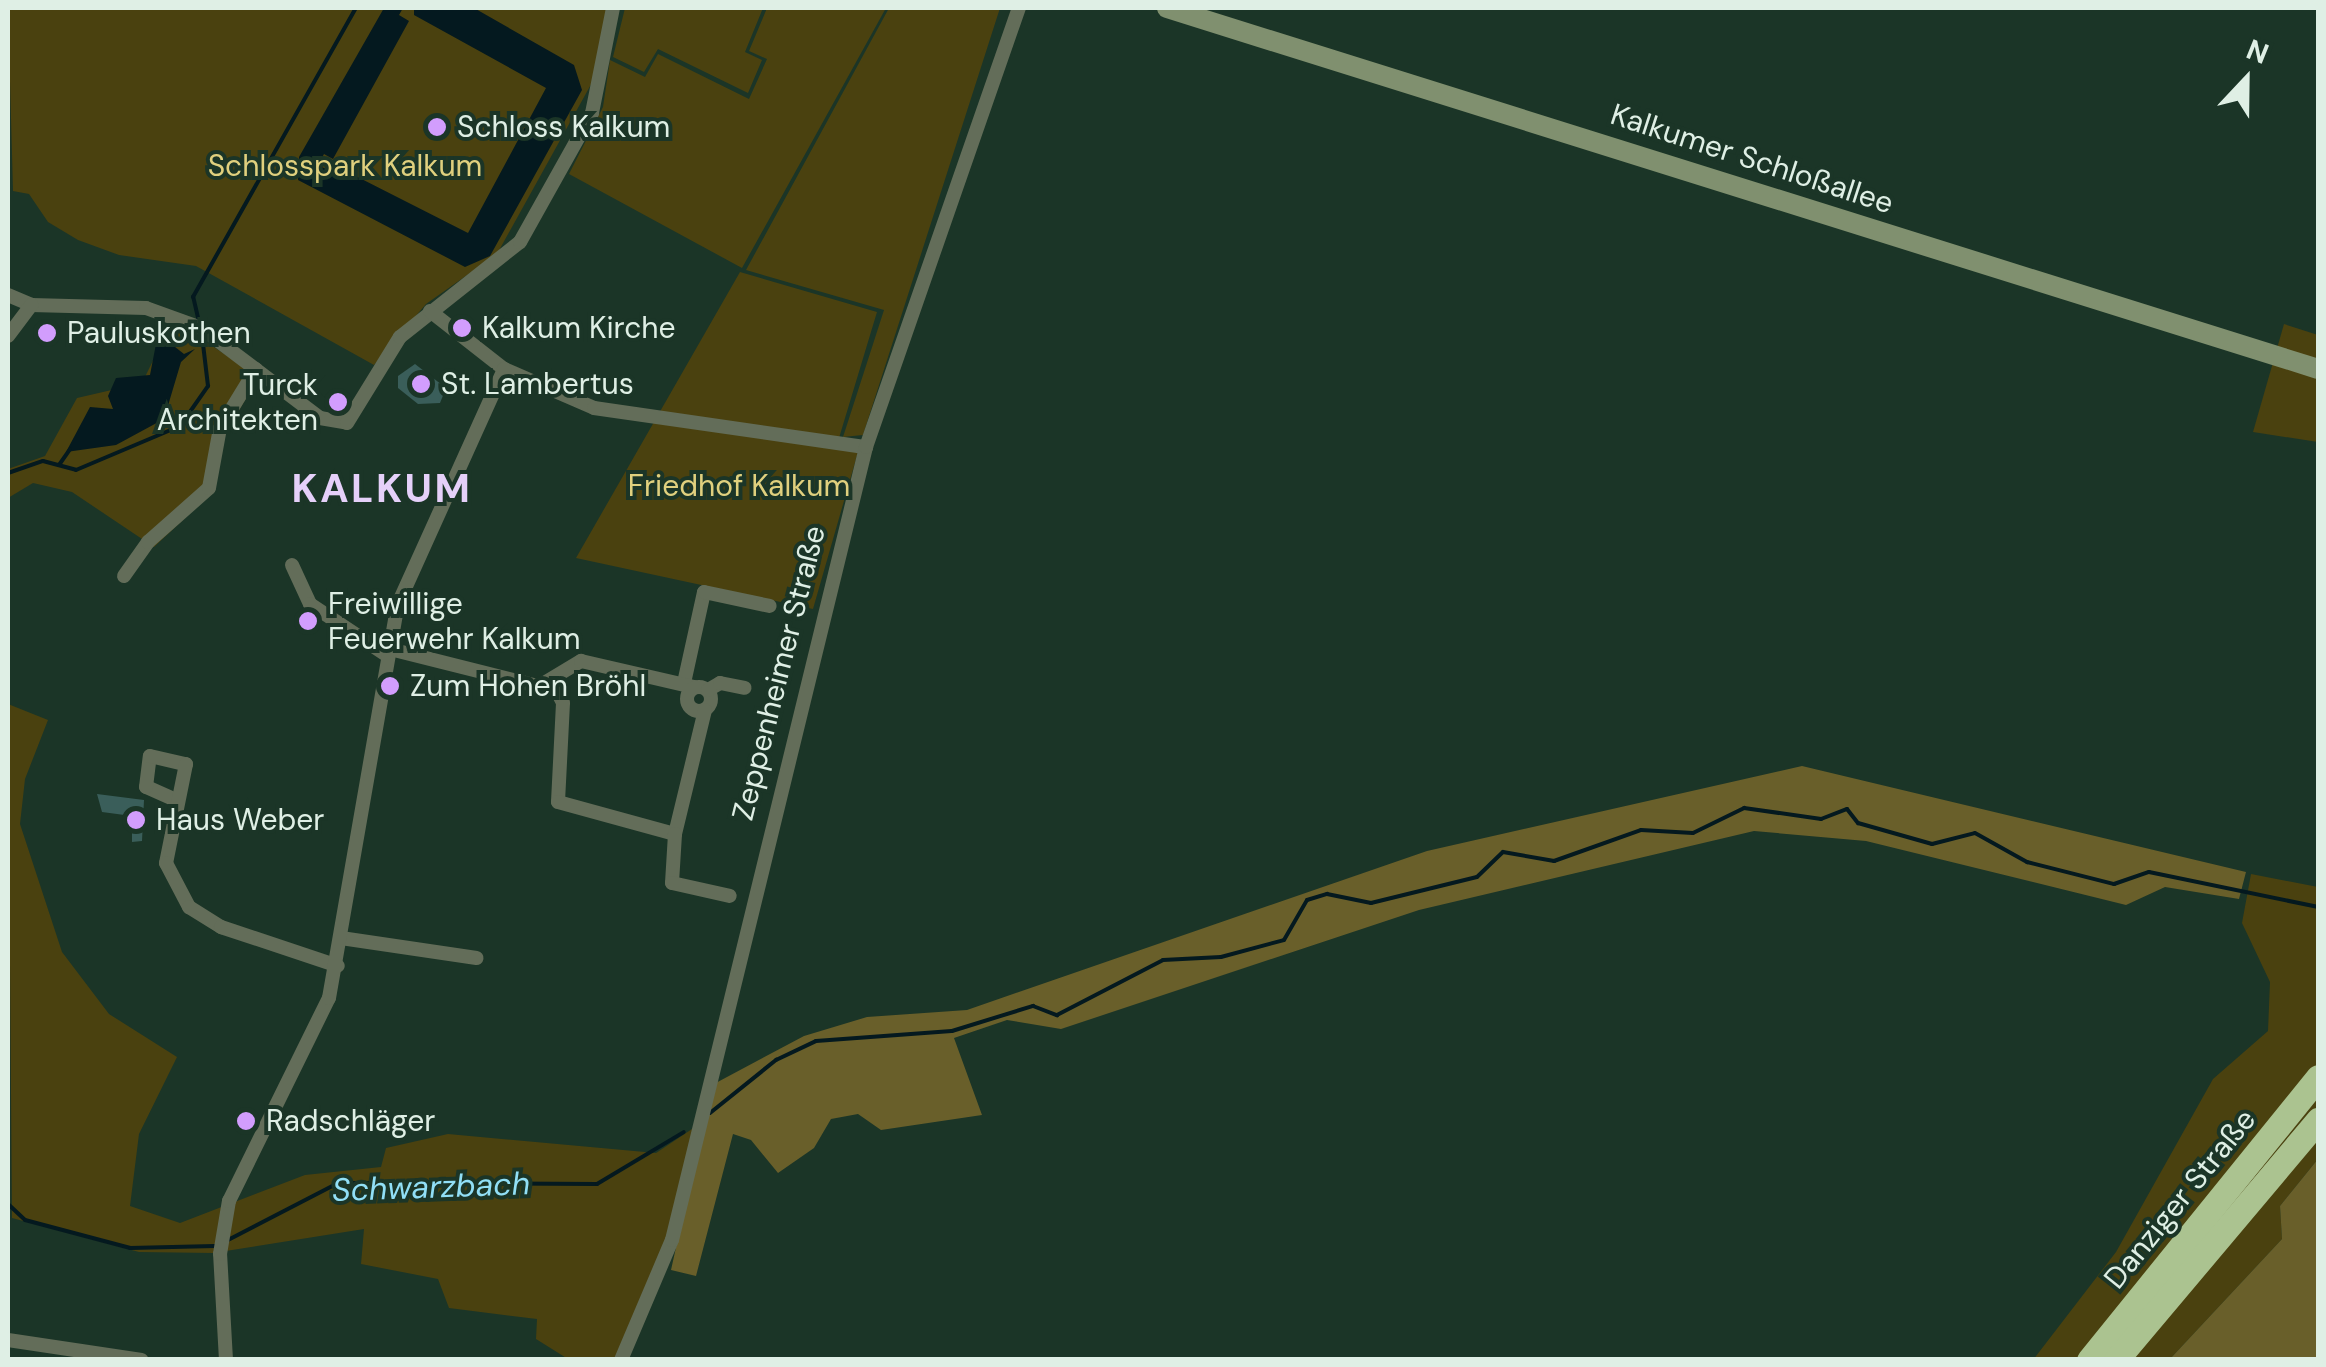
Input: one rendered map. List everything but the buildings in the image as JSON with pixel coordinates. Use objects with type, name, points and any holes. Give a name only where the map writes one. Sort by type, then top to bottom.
[{"type":"highway","name":"Danziger Straße","points":[[2089,1360],[2318,1077]]},
{"type":"highway","name":"Danziger Straße","points":[[2116,1360],[2318,1120]]},
{"type":"main road","name":"Kalkumer Schloßallee","points":[[1166,8],[2318,368]]},
{"type":"street","points":[[8,294],[31,305],[146,308],[178,319],[201,328],[320,418],[348,423],[400,337],[520,242],[592,113],[612,8]]},
{"type":"street","name":"Zeppenheimer Straße","points":[[622,1360],[658,1284],[698,1137],[866,446],[1019,8]]},
{"type":"street","points":[[8,336],[31,305]]},
{"type":"street","points":[[430,311],[504,369],[628,416],[866,446]]},
{"type":"street","points":[[124,576],[148,542],[209,488],[220,428],[256,369]]},
{"type":"street","points":[[226,1360],[220,1254],[229,1200],[314,1034],[338,966],[398,604],[504,369]]},
{"type":"street","points":[[292,565],[310,604],[389,653],[541,686],[563,703],[558,802],[675,834]]},
{"type":"street","points":[[705,710],[686,703],[695,687],[704,592],[770,606]]},
{"type":"street","points":[[541,686],[580,661],[695,687],[720,683],[745,688]]},
{"type":"street","points":[[695,687],[705,710],[675,834],[672,882],[730,896]]},
{"type":"street","points":[[178,801],[166,863],[189,908],[220,927],[338,966]]},
{"type":"street","points":[[341,938],[477,958]]},
{"type":"street","points":[[8,1340],[142,1360]]},
{"type":"green space","name":"Schlosspark Kalkum","points":[[8,8],[609,8],[594,79],[497,254],[426,304],[374,365],[196,266],[119,255],[78,240],[48,222],[29,194],[13,191]]},
{"type":"green space","points":[[625,8],[763,8],[745,52],[762,60],[748,93],[658,49],[644,72],[613,57]]},
{"type":"green space","points":[[767,8],[886,8],[742,268],[569,174],[603,107],[610,60],[645,77],[658,54],[749,99],[767,59],[749,51]]},
{"type":"green space","points":[[889,8],[1000,8],[863,435],[843,437],[884,310],[746,270]]},
{"type":"green space","name":"Friedhof Kalkum","points":[[740,272],[877,312],[836,448],[858,452],[813,609],[576,558]]},
{"type":"green space","points":[[173,320],[259,377],[224,435],[215,490],[154,547],[72,492],[33,483],[8,498],[8,469],[45,456],[77,398],[142,383]]},
{"type":"green space","points":[[2284,324],[2318,335],[2318,442],[2253,432]]},
{"type":"green space","points":[[8,704],[48,720],[25,779],[20,824],[62,952],[109,1014],[177,1057],[139,1134],[130,1206],[180,1223],[305,1175],[381,1167],[386,1148],[448,1134],[656,1153],[695,1127],[664,1247],[615,1359],[568,1359],[536,1339],[537,1319],[449,1308],[438,1279],[361,1264],[364,1229],[213,1253],[139,1252],[12,1218]]},
{"type":"green space","points":[[2251,874],[2318,887],[2318,1159],[2280,1206],[2282,1239],[2170,1359],[2033,1360],[2116,1252],[2213,1079],[2268,1031],[2270,982],[2242,923]]},
{"type":"shaded area","points":[[1802,766],[2246,872],[2239,899],[2165,887],[2126,905],[1866,841],[1754,831],[1419,910],[1061,1029],[1007,1020],[954,1038],[982,1115],[881,1130],[858,1114],[831,1119],[814,1148],[778,1173],[751,1140],[733,1134],[696,1276],[671,1270],[712,1085],[804,1036],[867,1017],[967,1010],[1427,851]]},
{"type":"shaded area","points":[[2318,1159],[2318,1359],[2170,1359],[2282,1239],[2280,1206]]},
{"type":"water","points":[[384,8],[403,8],[399,15],[409,21],[333,159],[324,154],[318,165],[328,170],[332,164],[468,233],[546,88],[414,15],[414,8],[474,8],[574,65],[582,90],[490,256],[465,267],[298,180],[299,157]]},
{"type":"water","points":[[170,343],[184,354],[195,349],[181,362],[164,419],[116,445],[66,452],[90,407],[113,409],[108,396],[116,378],[150,375],[156,344]]},
{"type":"waterway","name":"Schwarzbach","points":[[199,322],[193,297],[356,8]]},
{"type":"waterway","name":"Schwarzbach","points":[[8,473],[43,461],[76,470],[180,426],[208,386],[202,336]]},
{"type":"waterway","points":[[59,465],[70,449]]},
{"type":"waterway","name":"Schwarzbach","points":[[710,1113],[776,1060],[816,1041],[952,1031],[1033,1006],[1057,1015],[1163,960],[1221,957],[1284,940],[1307,900],[1327,894],[1371,903],[1477,877],[1503,852],[1554,861],[1641,830],[1693,833],[1744,808],[1821,819],[1847,809],[1858,823],[1932,844],[1975,833],[2027,862],[2114,884],[2149,872],[2318,907]]},
{"type":"waterway","name":"Schwarzbach","points":[[228,1240],[338,1183],[597,1184],[684,1132]]},
{"type":"waterway","name":"Schwarzbach","points":[[8,1204],[25,1220],[130,1248],[215,1246]]},
{"type":"place","name":"Schloss Kalkum","points":[[437,127]]},
{"type":"place","name":"Kalkum Kirche","points":[[462,328]]},
{"type":"place","name":"Pauluskothen","points":[[47,333]]},
{"type":"place","name":"St. Lambertus","points":[[421,384]]},
{"type":"place","name":"Turck Architekten","points":[[338,402]]},
{"type":"place","name":"Freiwillige Feuerwehr Kalkum","points":[[308,621]]},
{"type":"place","name":"Zum Hohen Bröhl","points":[[390,686]]},
{"type":"place","name":"Haus Weber","points":[[136,820]]},
{"type":"place","name":"Radschläger","points":[[246,1121]]},
{"type":"district","name":"KALKUM","points":[[382,488]]}]
